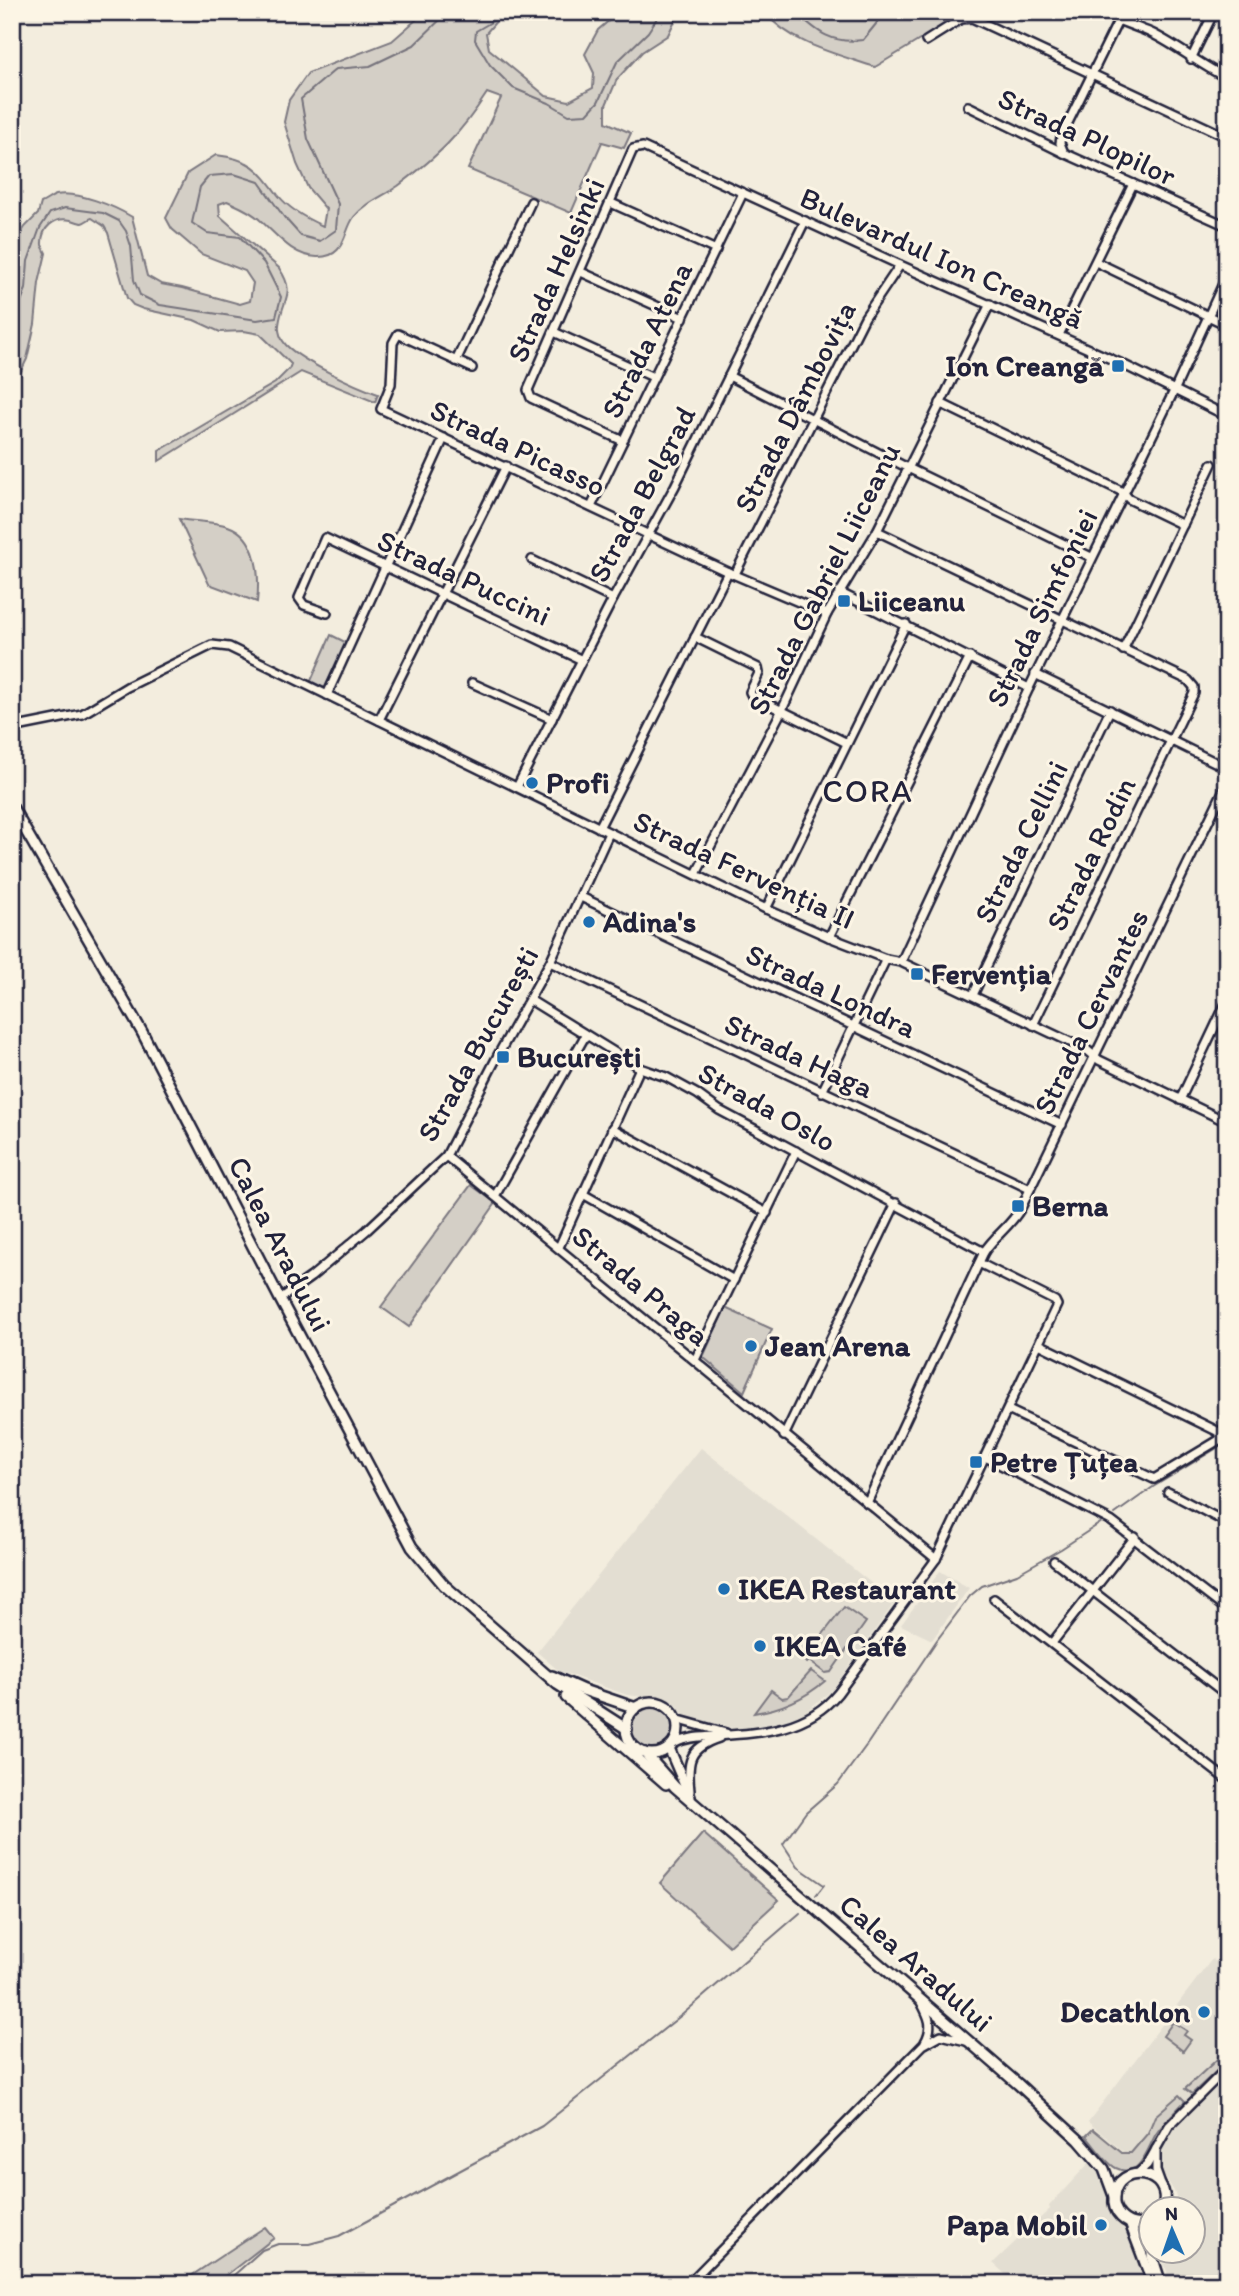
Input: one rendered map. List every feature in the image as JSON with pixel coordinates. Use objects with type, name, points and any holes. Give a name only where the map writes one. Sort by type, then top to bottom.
[{"type":"main road","name":"Calea Aradului","points":[[12,807],[142,1032],[412,1546],[444,1585],[544,1672],[570,1694],[627,1729]]},
{"type":"main road","name":"Calea Aradului","points":[[544,1672],[583,1690],[636,1708]]},
{"type":"main road","points":[[544,1672],[554,1687],[678,1793],[690,1798]]},
{"type":"main road","points":[[656,1703],[667,1707],[676,1719],[678,1732],[671,1746],[658,1753],[645,1753],[634,1746],[627,1729],[629,1717],[636,1708],[644,1704],[656,1703]]},
{"type":"main road","name":"Calea Aradului","points":[[671,1746],[690,1798]]},
{"type":"main road","name":"Calea Aradului","points":[[645,1753],[676,1787],[1079,2140],[1104,2169],[1117,2213],[1130,2223]]},
{"type":"main road","points":[[1104,2169],[1154,2178],[1164,2194]]},
{"type":"main road","points":[[1114,2196],[1119,2183],[1133,2175]]},
{"type":"main road","points":[[1130,2223],[1138,2225]]},
{"type":"main road","points":[[1130,2223],[1153,2284]]},
{"type":"main road","points":[[1155,2264],[1161,2284]]},
{"type":"street","points":[[1101,12],[1151,33],[1227,78]]},
{"type":"street","points":[[1191,59],[1214,12]]},
{"type":"street","points":[[926,41],[961,19],[972,18],[1227,137]]},
{"type":"street","points":[[1064,153],[1060,143],[1062,136],[1118,21]]},
{"type":"street","name":"Strada Plopilor","points":[[968,106],[1064,153],[1227,226]]},
{"type":"street","name":"Bulevardul Ion Creangă","points":[[637,147],[643,147],[1059,335],[1227,416]]},
{"type":"street","name":"Strada Helsinki","points":[[623,441],[530,397],[528,390],[633,149],[637,147]]},
{"type":"street","points":[[1059,335],[1133,184]]},
{"type":"street","name":"Strada Atena","points":[[591,507],[744,193]]},
{"type":"street","points":[[472,368],[457,361],[531,202]]},
{"type":"street","points":[[611,203],[716,250]]},
{"type":"street","name":"Strada Belgrad","points":[[517,787],[613,599],[650,534],[805,221]]},
{"type":"street","points":[[1096,262],[1227,325]]},
{"type":"street","name":"Strada Dâmbovița","points":[[731,573],[814,419],[865,317],[900,265]]},
{"type":"street","points":[[581,272],[683,318]]},
{"type":"street","name":"Strada Simfoniei","points":[[901,962],[1035,674],[1174,391],[1227,275]]},
{"type":"street","name":"Strada Gabriel Liiceanu","points":[[696,874],[782,710],[827,614],[877,531],[990,304]]},
{"type":"street","points":[[554,332],[653,377]]},
{"type":"street","name":"Strada Picasso","points":[[457,361],[398,334],[393,343],[391,384],[380,409],[731,573],[827,614]]},
{"type":"street","points":[[729,376],[908,468],[1091,557]]},
{"type":"street","points":[[940,403],[1123,492],[1129,499],[1183,525]]},
{"type":"street","points":[[327,695],[444,438]]},
{"type":"street","points":[[877,531],[1123,650],[1212,464]]},
{"type":"street","points":[[379,720],[506,467]]},
{"type":"street","name":"Strada Puccini","points":[[327,613],[304,605],[299,598],[325,538],[582,660]]},
{"type":"street","points":[[532,560],[613,599]]},
{"type":"street","points":[[599,828],[695,637],[731,573]]},
{"type":"street","points":[[839,592],[1029,688]]},
{"type":"street","points":[[766,909],[906,624]]},
{"type":"street","points":[[695,637],[758,668],[759,673],[750,694],[847,743]]},
{"type":"street","name":"Strada Fervenția II","points":[[12,728],[82,714],[127,687],[212,645],[229,647],[766,909],[829,937],[901,962],[973,995],[1087,1050],[1094,1058],[1227,1122]]},
{"type":"street","name":"Strada Rodin","points":[[1033,1025],[1195,693],[1188,680],[1123,650]]},
{"type":"street","points":[[829,937],[970,657]]},
{"type":"street","points":[[1035,674],[1227,768]]},
{"type":"street","points":[[472,683],[552,719]]},
{"type":"street","name":"Strada Cellini","points":[[973,995],[1111,710]]},
{"type":"street","name":"Strada Cervantes","points":[[984,1251],[994,1237],[1010,1226],[1030,1189],[1227,783]]},
{"type":"street","name":"Strada București","points":[[280,1299],[367,1230],[446,1156],[550,962],[609,833]]},
{"type":"street","name":"Strada Londra","points":[[580,897],[1062,1125]]},
{"type":"street","points":[[822,1092],[886,959]]},
{"type":"street","name":"Strada Haga","points":[[550,962],[1030,1189]]},
{"type":"street","name":"Strada Oslo","points":[[530,1000],[640,1068],[666,1077],[719,1110],[984,1251]]},
{"type":"street","points":[[1180,1100],[1227,1001]]},
{"type":"street","points":[[495,1196],[585,1035]]},
{"type":"street","points":[[559,1247],[640,1068]]},
{"type":"street","points":[[612,1128],[767,1213]]},
{"type":"street","points":[[695,1360],[796,1151]]},
{"type":"street","name":"Strada Praga","points":[[446,1156],[936,1559]]},
{"type":"street","points":[[583,1194],[734,1280]]},
{"type":"street","points":[[784,1436],[896,1203]]},
{"type":"street","points":[[867,1503],[984,1251]]},
{"type":"street","points":[[671,1746],[687,1738],[767,1732],[783,1728],[824,1709],[936,1559],[1057,1303],[979,1264]]},
{"type":"street","points":[[1008,1410],[1158,1479],[1221,1437],[1219,1432],[1039,1344]]},
{"type":"street","points":[[985,1457],[1107,1518],[1227,1610]]},
{"type":"street","points":[[1168,1492],[1227,1523]]},
{"type":"street","points":[[1052,1643],[1135,1537]]},
{"type":"street","points":[[1054,1561],[1227,1695]]},
{"type":"street","points":[[995,1599],[1227,1780]]},
{"type":"street","points":[[676,1719],[730,1735]]},
{"type":"street","points":[[690,1798],[688,1769],[695,1751],[713,1740],[730,1735]]},
{"type":"street","points":[[688,2284],[923,2045],[930,2032],[931,2022],[919,1998]]},
{"type":"street","points":[[923,2045],[941,2035],[970,2042]]},
{"type":"street","points":[[1133,2175],[1147,2165],[1179,2115],[1227,2068]]},
{"type":"street","points":[[1156,2149],[1156,2171],[1160,2184]]},
{"type":"shaded area","points":[[425,12],[504,12],[486,33],[489,49],[546,96],[569,101],[593,88],[594,73],[585,54],[598,30],[619,12],[679,12],[668,35],[642,52],[617,79],[606,105],[606,122],[631,133],[624,148],[602,142],[571,213],[468,169],[501,98],[487,93],[458,133],[437,154],[398,186],[358,212],[339,249],[326,256],[300,253],[249,211],[227,201],[219,204],[220,216],[279,268],[284,277],[288,291],[279,327],[284,343],[317,366],[378,394],[375,402],[301,372],[159,461],[159,451],[275,383],[291,364],[260,334],[244,331],[220,332],[194,320],[133,305],[127,298],[108,233],[104,226],[92,218],[82,223],[59,220],[50,225],[44,233],[42,245],[46,253],[39,283],[35,324],[27,359],[12,390],[12,249],[25,227],[38,214],[41,203],[65,194],[96,200],[116,208],[132,217],[147,276],[161,284],[240,304],[250,301],[253,283],[245,271],[201,254],[172,229],[166,218],[188,173],[216,155],[246,162],[265,178],[287,205],[323,226],[326,209],[308,188],[297,164],[284,122],[289,100],[308,73],[392,41]]},
{"type":"shaded area","points":[[764,12],[966,12],[875,67],[801,40],[775,23]]},
{"type":"shaded area","points":[[179,519],[228,526],[246,538],[257,569],[257,602],[209,584]]},
{"type":"shaded area","points":[[331,635],[347,643],[328,687],[321,688],[310,683]]},
{"type":"shaded area","points":[[471,1185],[496,1203],[409,1327],[381,1307]]},
{"type":"shaded area","points":[[725,1308],[772,1329],[744,1392],[703,1357]]},
{"type":"shaded area","points":[[701,1448],[895,1602],[832,1690],[804,1713],[766,1728],[733,1728],[684,1716],[678,1706],[668,1700],[627,1695],[559,1671],[537,1652]]},
{"type":"shaded area","points":[[940,1571],[969,1588],[932,1640],[901,1625]]},
{"type":"shaded area","points":[[844,1607],[866,1622],[831,1672],[825,1673],[809,1661],[807,1663],[803,1660]]},
{"type":"shaded area","points":[[811,1671],[825,1681],[792,1702],[754,1713],[771,1690],[782,1698],[788,1697]]},
{"type":"shaded area","points":[[652,1707],[667,1713],[673,1728],[667,1743],[652,1749],[637,1743],[631,1728],[637,1713]]},
{"type":"shaded area","points":[[703,1833],[779,1900],[729,1946],[660,1883]]},
{"type":"shaded area","points":[[1212,1959],[1227,1970],[1227,2284],[1171,2284],[1164,2264],[1208,2264],[1208,2194],[1175,2194],[1161,2171],[1131,2158],[1088,2122]]},
{"type":"shaded area","points":[[1173,2022],[1187,2031],[1184,2035],[1191,2040],[1183,2051],[1163,2036]]},
{"type":"shaded area","points":[[1227,2050],[1227,2061],[1192,2094],[1185,2089]]},
{"type":"shaded area","points":[[1179,2095],[1185,2101],[1156,2134],[1142,2161],[1131,2170],[1124,2171],[1112,2165],[1086,2136],[1093,2129],[1122,2153],[1131,2153],[1148,2133],[1155,2116]]},
{"type":"shaded area","points":[[1089,2163],[1105,2180],[1110,2211],[1132,2238],[1138,2264],[1140,2264],[1147,2284],[1016,2284],[993,2263],[1050,2209],[1049,2206]]},
{"type":"shaded area","points":[[265,2227],[274,2238],[215,2284],[179,2284]]},
{"type":"waterway","points":[[12,364],[17,311],[26,289],[28,261],[40,228],[50,213],[65,208],[103,213],[119,221],[131,246],[134,280],[140,295],[160,305],[257,320],[276,317],[281,297],[264,263],[240,237],[207,233],[192,223],[200,187],[209,176],[234,174],[259,182],[301,236],[320,241],[336,230],[338,204],[308,139],[301,99],[336,69],[370,66],[414,45],[448,12]]},
{"type":"waterway","points":[[499,12],[493,21],[476,31],[475,40],[490,65],[513,88],[549,103],[569,115],[587,114],[598,102],[617,62],[648,32],[661,12]]},
{"type":"waterway","points":[[796,12],[826,35],[852,41],[863,40],[876,24],[880,16],[877,12]]},
{"type":"waterway","points":[[1115,1514],[1153,1487],[1227,1442]]},
{"type":"waterway","points":[[816,1895],[824,1885],[798,1867],[783,1844],[806,1812],[838,1784],[970,1596],[982,1586],[1017,1574],[1102,1522]]},
{"type":"waterway","points":[[224,2284],[262,2250],[278,2244],[309,2244],[339,2236],[542,2126],[683,2014],[800,1913]]},
{"type":"place","name":"Ion Creangă","points":[[1118,366]]},
{"type":"place","name":"Liiceanu","points":[[844,601]]},
{"type":"place","name":"Profi","points":[[532,783]]},
{"type":"place","name":"Adina's","points":[[589,922]]},
{"type":"place","name":"Fervenția","points":[[917,974]]},
{"type":"place","name":"București","points":[[503,1057]]},
{"type":"place","name":"Berna","points":[[1018,1206]]},
{"type":"place","name":"Jean Arena","points":[[751,1346]]},
{"type":"place","name":"Petre Țuțea","points":[[976,1462]]},
{"type":"place","name":"IKEA Restaurant","points":[[724,1589]]},
{"type":"place","name":"IKEA Café","points":[[760,1646]]},
{"type":"place","name":"Decathlon","points":[[1204,2012]]},
{"type":"place","name":"Papa Mobil","points":[[1101,2225]]},
{"type":"district","name":"CORA","points":[[868,791]]}]
